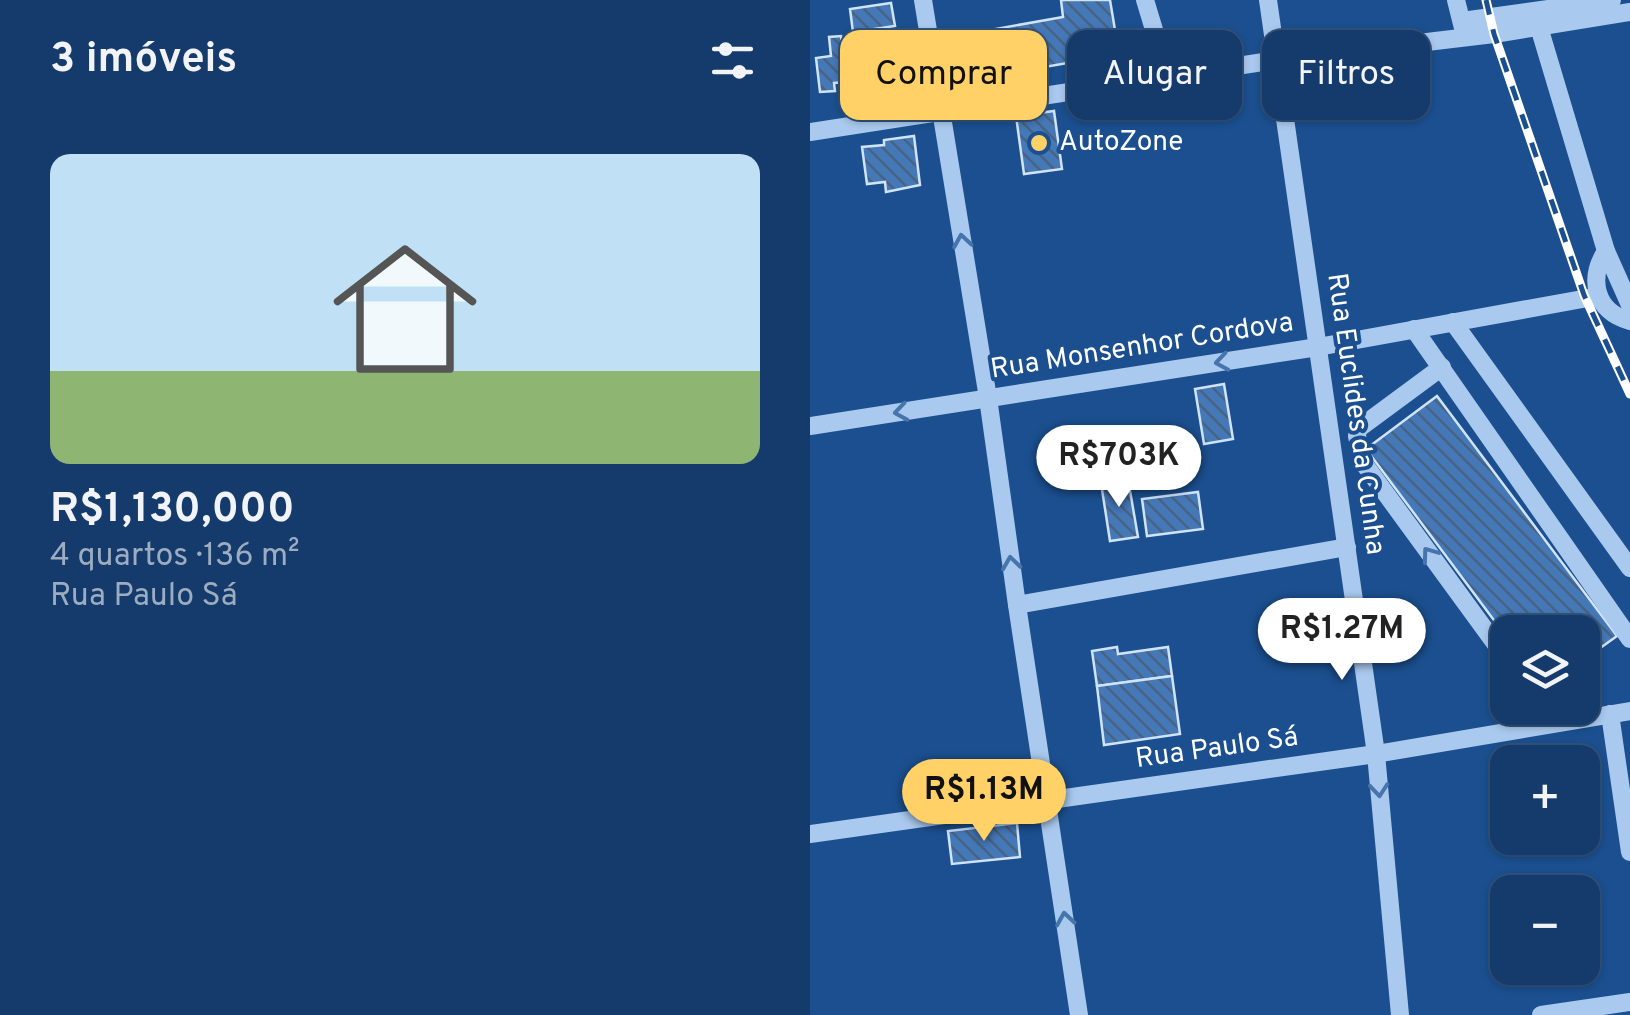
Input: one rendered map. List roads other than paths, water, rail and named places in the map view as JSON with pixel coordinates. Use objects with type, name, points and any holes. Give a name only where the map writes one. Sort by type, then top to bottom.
[{"type":"street","points":[[923,0],[928,30]]},
{"type":"street","points":[[1146,0],[1155,30]]},
{"type":"street","name":"Rua Euclides da Cunha","points":[[1268,0],[1272,30]]},
{"type":"street","points":[[1456,0],[1464,29]]},
{"type":"street","points":[[1430,35],[1612,0]]},
{"type":"street","points":[[1464,29],[1539,27],[1630,12]]},
{"type":"street","points":[[1539,27],[1606,251],[1630,305]]},
{"type":"street","points":[[810,132],[889,120]]},
{"type":"street","points":[[942,120],[988,398],[1079,1015]]},
{"type":"street","name":"Rua Euclides da Cunha","points":[[1285,120],[1376,754],[1400,1015]]},
{"type":"street","points":[[1606,251],[1596,270],[1599,296],[1613,314],[1630,321]]},
{"type":"street","name":"Rua Monsenhor Cordova","points":[[810,426],[1318,347],[1599,296]]},
{"type":"street","points":[[1453,322],[1630,568]]},
{"type":"street","points":[[1414,330],[1630,639]]},
{"type":"street","points":[[1442,367],[1358,429],[1359,453],[1490,636]]},
{"type":"street","points":[[1017,604],[1347,547]]},
{"type":"street","name":"Rua Paulo Sá","points":[[1600,714],[1630,711]]},
{"type":"street","points":[[1610,714],[1630,852]]},
{"type":"street","name":"Rua Paulo Sá","points":[[810,834],[1376,754],[1503,725]]},
{"type":"street","points":[[1541,1015],[1630,1002]]},
{"type":"railway","points":[[1486,0],[1494,34],[1584,295],[1630,394]]},
{"type":"place","name":"AutoZone","points":[[1039,143]]}]
